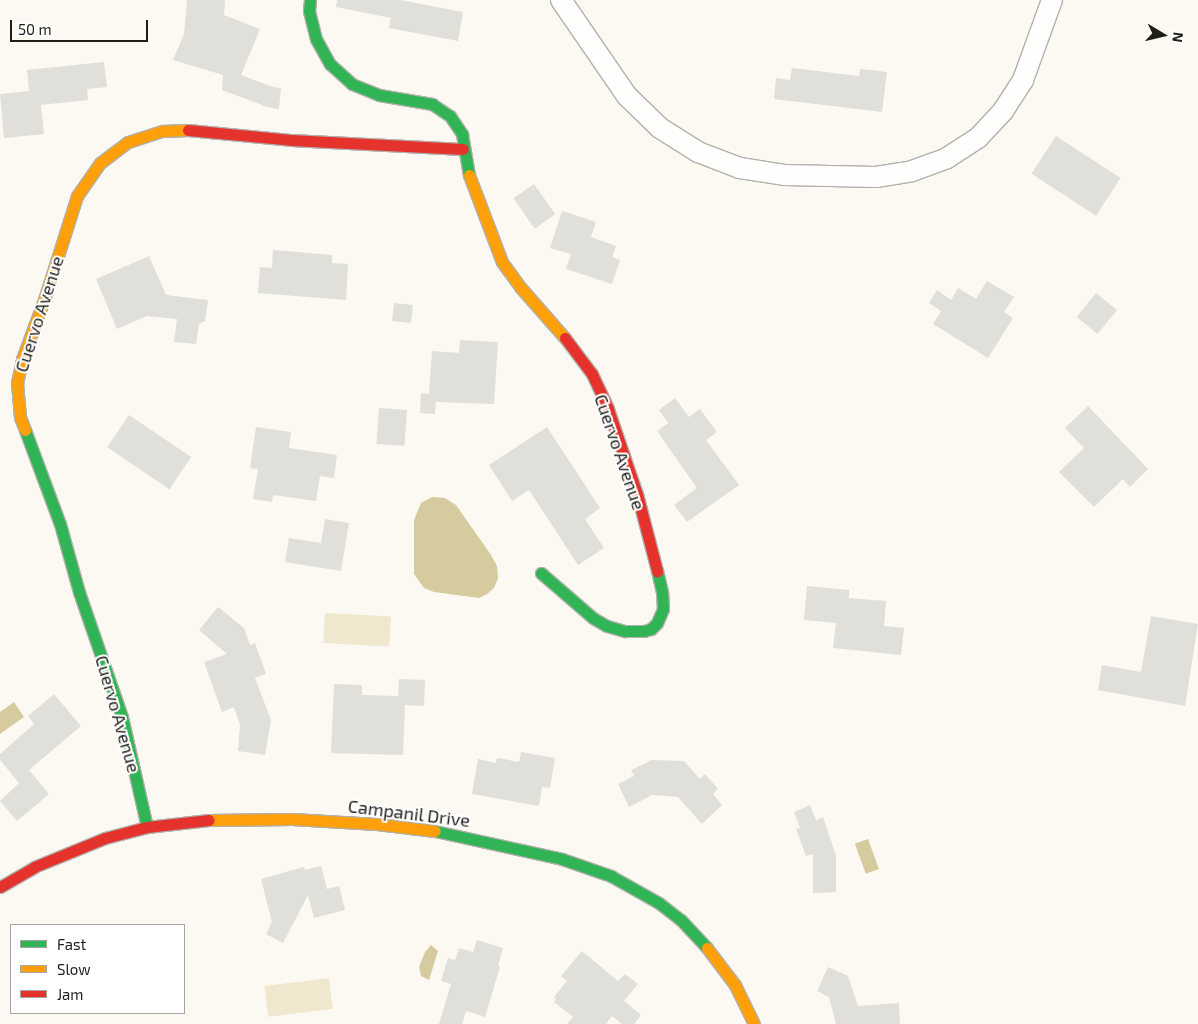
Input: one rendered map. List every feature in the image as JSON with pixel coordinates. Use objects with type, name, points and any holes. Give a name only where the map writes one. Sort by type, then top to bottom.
[{"type":"street","name":"Cuervo Avenue","points":[[310,0],[309,11],[316,39],[330,64],[352,84],[379,95],[432,104],[450,116],[462,134],[469,176],[502,262],[521,288],[553,322],[592,374],[608,409],[637,494],[662,592],[663,609],[657,623],[651,629],[625,631],[607,626],[594,618],[541,573]]},
{"type":"street","points":[[561,0],[627,96],[660,128],[698,152],[740,168],[785,175],[876,178],[912,171],[947,158],[978,138],[1003,111],[1023,80],[1052,0]]},
{"type":"street","name":"Cuervo Avenue","points":[[147,827],[122,717],[79,592],[60,524],[20,417],[17,383],[22,359],[30,333],[44,300],[77,196],[100,163],[128,142],[162,131],[185,130],[290,140],[464,149]]},
{"type":"street","name":"Campanil Drive","points":[[0,887],[34,867],[76,848],[147,827],[203,820],[247,818],[377,824],[455,834],[562,859],[611,876],[635,888],[680,920],[706,947],[735,985],[754,1024]]},
{"type":"shaded area","points":[[432,497],[445,498],[456,505],[491,555],[497,566],[498,578],[494,588],[487,594],[479,598],[434,592],[424,588],[414,574],[414,520],[421,503]]},
{"type":"shaded area","points":[[325,613],[391,616],[389,646],[323,643]]},
{"type":"shaded area","points":[[14,702],[24,717],[0,734],[0,712]]},
{"type":"shaded area","points":[[868,839],[879,869],[866,874],[855,844]]},
{"type":"shaded area","points":[[431,945],[438,951],[429,980],[421,976],[419,967],[425,952]]},
{"type":"shaded area","points":[[329,978],[333,1009],[268,1017],[264,986]]},
{"type":"building","points":[[187,0],[225,0],[224,15],[260,29],[241,75],[273,87],[281,88],[279,109],[267,107],[222,90],[223,75],[173,60],[184,34]]},
{"type":"building","points":[[337,0],[400,0],[463,12],[458,41],[389,28],[391,18],[336,7]]},
{"type":"building","points":[[104,62],[107,87],[87,89],[88,100],[41,105],[44,134],[4,138],[0,94],[29,91],[27,70]]},
{"type":"building","points":[[792,68],[859,76],[860,69],[887,72],[882,112],[774,99],[776,78],[790,80]]},
{"type":"building","points":[[1056,136],[1121,178],[1096,216],[1031,174]]},
{"type":"building","points":[[534,184],[555,214],[535,229],[514,198]]},
{"type":"building","points":[[562,211],[596,222],[591,237],[616,246],[612,257],[620,260],[612,284],[566,269],[571,254],[550,248]]},
{"type":"building","points":[[273,250],[332,255],[332,263],[348,264],[346,300],[258,293],[260,267],[272,268]]},
{"type":"building","points":[[149,256],[166,295],[208,300],[205,321],[199,324],[196,344],[174,342],[177,319],[147,316],[117,329],[96,279]]},
{"type":"building","points":[[987,281],[1014,297],[1004,312],[1013,318],[988,358],[933,324],[941,311],[929,303],[937,290],[951,300],[958,288],[976,299]]},
{"type":"building","points":[[1096,293],[1117,310],[1097,334],[1076,317]]},
{"type":"building","points":[[394,303],[413,305],[411,323],[392,321]]},
{"type":"building","points":[[460,340],[498,342],[494,404],[436,402],[435,414],[420,413],[421,393],[429,394],[432,351],[459,353]]},
{"type":"building","points":[[675,398],[689,417],[700,409],[717,432],[706,440],[739,485],[687,522],[674,505],[697,488],[657,431],[668,423],[659,410]]},
{"type":"building","points":[[1088,406],[1148,469],[1130,487],[1123,479],[1094,507],[1059,472],[1084,448],[1065,428]]},
{"type":"building","points":[[379,408],[407,410],[404,446],[376,444]]},
{"type":"building","points":[[129,415],[191,457],[169,489],[107,447]]},
{"type":"building","points":[[256,427],[291,432],[289,448],[337,455],[334,478],[320,476],[316,501],[273,495],[272,502],[253,499],[258,469],[250,468]]},
{"type":"building","points":[[547,427],[600,508],[585,519],[604,548],[578,565],[529,490],[512,501],[489,465]]},
{"type":"building","points":[[325,519],[349,523],[341,571],[285,562],[289,538],[321,543]]},
{"type":"building","points":[[807,586],[849,590],[849,598],[886,601],[884,626],[904,628],[901,655],[833,648],[836,623],[804,620]]},
{"type":"building","points":[[218,607],[244,628],[250,645],[255,643],[266,674],[255,678],[271,720],[265,755],[238,751],[240,725],[234,707],[222,712],[204,662],[227,654],[199,630]]},
{"type":"building","points":[[1151,616],[1198,624],[1185,706],[1098,690],[1102,665],[1141,672]]},
{"type":"building","points":[[399,679],[425,680],[424,706],[405,705],[403,755],[331,753],[334,684],[362,685],[362,695],[398,696]]},
{"type":"building","points":[[54,694],[81,726],[29,770],[49,794],[17,821],[0,801],[19,783],[0,760],[0,754],[34,724],[28,716]]},
{"type":"building","points":[[521,752],[555,758],[550,788],[542,787],[539,806],[472,794],[478,759],[496,763],[497,758],[519,762]]},
{"type":"building","points":[[652,760],[684,761],[700,779],[705,774],[718,789],[713,794],[722,805],[702,824],[678,797],[652,795],[629,807],[618,784],[634,776],[631,770]]},
{"type":"building","points":[[810,805],[816,820],[823,817],[836,855],[836,892],[813,893],[813,854],[806,856],[796,829],[800,828],[794,812]]},
{"type":"building","points":[[321,866],[327,889],[339,886],[345,910],[314,918],[308,895],[283,943],[266,934],[272,922],[261,879],[304,867],[305,870]]},
{"type":"building","points":[[477,940],[503,948],[498,966],[500,967],[485,1017],[466,1011],[462,1024],[439,1024],[451,984],[441,981],[448,958],[455,960],[459,948],[473,952]]},
{"type":"building","points":[[582,951],[618,981],[625,974],[638,984],[624,1001],[641,1015],[634,1024],[622,1024],[612,1016],[606,1024],[567,1024],[573,1017],[554,1002],[556,999],[554,997],[567,981],[561,976]]},
{"type":"building","points":[[828,967],[848,976],[858,1006],[899,1003],[900,1024],[836,1024],[829,997],[817,991]]},
{"type":"traffic: fast","points":[[310,0],[309,11],[316,39],[330,64],[352,84],[379,95],[432,104],[450,116],[462,134],[469,175]]},
{"type":"traffic: fast","points":[[25,430],[60,524],[79,592],[122,717],[147,827]]},
{"type":"traffic: fast","points":[[541,573],[593,618],[607,626],[625,631],[644,631],[651,629],[657,623],[663,609],[662,592],[657,571]]},
{"type":"traffic: fast","points":[[435,831],[562,859],[611,876],[659,903],[681,920],[707,948]]},
{"type":"traffic: slow","points":[[25,430],[20,417],[17,383],[22,359],[44,300],[77,196],[100,163],[128,142],[162,131],[188,130]]},
{"type":"traffic: slow","points":[[469,175],[502,262],[521,288],[565,338]]},
{"type":"traffic: slow","points":[[209,820],[292,819],[377,824],[435,831]]},
{"type":"traffic: slow","points":[[707,948],[735,985],[754,1024]]},
{"type":"traffic: jam","points":[[188,130],[291,140],[463,149]]},
{"type":"traffic: jam","points":[[565,338],[592,374],[608,409],[637,494],[657,571]]},
{"type":"traffic: jam","points":[[0,887],[34,867],[105,838],[147,827],[209,820]]}]
